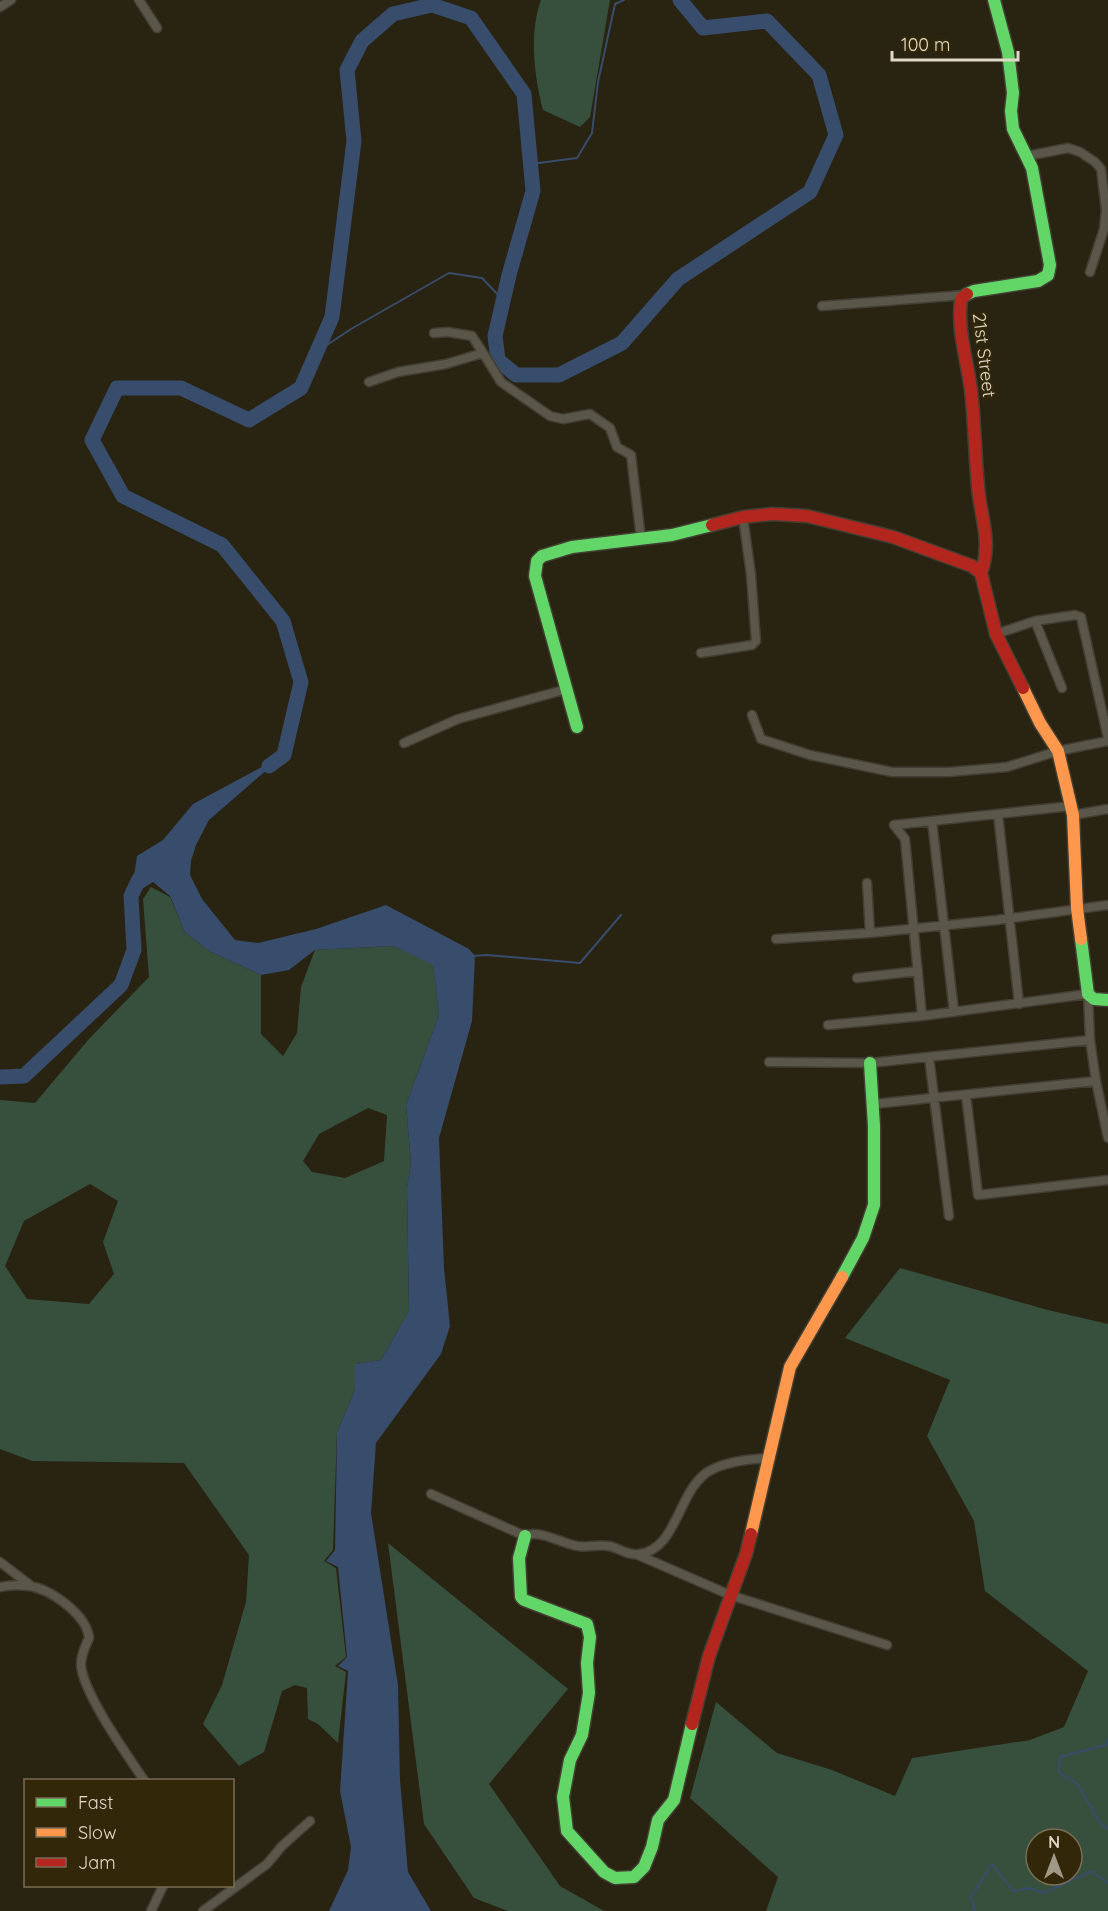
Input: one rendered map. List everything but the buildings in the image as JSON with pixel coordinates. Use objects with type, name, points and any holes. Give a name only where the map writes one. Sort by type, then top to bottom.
[{"type":"street","points":[[0,7],[11,0]]},
{"type":"street","points":[[139,0],[157,28]]},
{"type":"street","name":"21st Street","points":[[981,573],[988,556],[987,536],[979,494],[969,372],[961,334],[961,298],[974,291],[1038,281],[1048,275],[1050,265],[1032,168],[1013,129],[1011,111],[1013,93],[1008,52],[994,0]]},
{"type":"street","points":[[1026,156],[1068,148],[1080,152],[1101,169],[1106,210],[1104,229],[1090,272]]},
{"type":"street","points":[[822,306],[964,295]]},
{"type":"street","points":[[434,333],[448,332],[472,336],[501,382],[550,416],[563,419],[590,414],[610,428],[617,447],[631,455],[641,539]]},
{"type":"street","points":[[369,382],[398,372],[446,364],[483,353]]},
{"type":"street","points":[[577,727],[535,576],[537,561],[542,556],[572,547],[672,535],[743,517],[771,514],[807,516],[893,537],[972,566],[981,573],[996,634],[1040,723],[1058,751],[1072,810],[1077,908],[1088,994],[1090,1040],[1096,1081],[1104,1100],[1108,1138]]},
{"type":"street","points":[[701,653],[752,645],[756,642],[751,575],[743,517]]},
{"type":"street","points":[[752,715],[761,739],[810,755],[892,771],[949,772],[1007,767],[1108,739],[1081,617],[1075,615],[1035,621],[996,634]]},
{"type":"street","points":[[1035,621],[1062,688]]},
{"type":"street","points":[[404,743],[458,719],[567,689]]},
{"type":"street","points":[[922,1016],[904,839],[894,825],[998,814],[1108,809]]},
{"type":"street","points":[[998,814],[1019,1004]]},
{"type":"street","points":[[932,821],[954,1012]]},
{"type":"street","points":[[867,883],[870,933]]},
{"type":"street","points":[[776,939],[870,933],[1010,918],[1108,904]]},
{"type":"street","points":[[857,978],[918,971]]},
{"type":"street","points":[[828,1025],[922,1016],[1088,994],[1094,999],[1108,1000]]},
{"type":"street","points":[[769,1062],[870,1063],[1090,1040]]},
{"type":"street","points":[[929,1057],[949,1216]]},
{"type":"street","points":[[525,1536],[520,1544],[518,1561],[521,1597],[589,1627],[587,1663],[589,1693],[582,1735],[570,1760],[563,1797],[567,1831],[594,1863],[615,1878],[634,1877],[640,1873],[652,1847],[658,1820],[674,1800],[709,1656],[746,1554],[790,1367],[803,1339],[848,1268],[872,1216],[874,1104],[870,1063]]},
{"type":"street","points":[[874,1104],[1096,1081]]},
{"type":"street","points":[[966,1095],[978,1195],[1108,1180]]},
{"type":"street","points":[[638,1555],[658,1547],[677,1518],[693,1486],[709,1471],[745,1460],[768,1458]]},
{"type":"street","points":[[432,1494],[525,1536],[533,1534],[576,1547],[608,1546],[638,1555],[730,1595],[887,1645]]},
{"type":"street","points":[[0,1562],[30,1586],[67,1604],[84,1623],[89,1638],[81,1656],[81,1668],[86,1683],[143,1779]]},
{"type":"street","points":[[0,1587],[30,1586]]},
{"type":"street","points":[[204,1911],[267,1864],[282,1846],[310,1821]]},
{"type":"street","points":[[151,1911],[163,1887]]},
{"type":"green space","points":[[541,0],[610,0],[590,117],[580,127],[543,110],[534,55],[535,26]]},
{"type":"green space","points":[[151,887],[170,897],[185,932],[209,951],[261,975],[261,1034],[283,1056],[297,1033],[301,987],[315,950],[393,946],[433,964],[439,1015],[406,1105],[411,1163],[407,1188],[409,1311],[381,1360],[355,1364],[355,1390],[337,1432],[333,1550],[324,1561],[336,1568],[346,1657],[335,1666],[346,1672],[338,1743],[318,1724],[308,1719],[307,1688],[295,1685],[282,1691],[264,1752],[239,1766],[203,1724],[222,1685],[246,1602],[249,1555],[184,1463],[32,1461],[0,1449],[0,1100],[35,1103],[89,1039],[149,977],[143,899]],"holes":[[[368,1108],[387,1115],[384,1161],[345,1178],[312,1172],[303,1161],[319,1134]],[[90,1184],[118,1201],[103,1242],[114,1274],[89,1304],[27,1299],[5,1266],[24,1221]]]},
{"type":"green space","points":[[900,1268],[1048,1310],[1108,1324],[1108,1911],[766,1911],[778,1877],[690,1798],[716,1702],[777,1753],[832,1770],[895,1796],[912,1758],[1030,1740],[1064,1727],[1088,1671],[985,1591],[974,1521],[927,1436],[950,1380],[845,1338]]},
{"type":"green space","points":[[388,1543],[568,1689],[489,1784],[560,1886],[604,1911],[508,1911],[474,1898],[424,1824]]},
{"type":"water","points":[[284,755],[209,820],[196,845],[191,861],[190,875],[202,899],[235,940],[258,943],[316,929],[386,905],[469,949],[475,956],[472,1021],[439,1138],[444,1268],[450,1326],[441,1354],[376,1443],[371,1513],[398,1685],[400,1780],[408,1872],[431,1911],[329,1911],[348,1870],[351,1847],[340,1791],[348,1671],[338,1666],[347,1657],[338,1567],[326,1561],[335,1550],[337,1432],[355,1390],[355,1364],[381,1360],[409,1311],[407,1188],[411,1163],[406,1105],[439,1015],[433,965],[393,946],[315,950],[289,970],[261,975],[209,951],[185,932],[170,896],[153,882],[131,896],[137,856],[163,840],[193,804]]},
{"type":"waterway","points":[[531,164],[577,158],[592,133],[598,82],[615,4],[624,0]]},
{"type":"waterway","points":[[269,766],[284,755],[301,682],[283,621],[222,545],[123,496],[92,440],[117,388],[181,388],[249,420],[301,388],[332,317],[354,141],[347,70],[362,41],[393,14],[432,5],[471,18],[524,94],[533,191],[509,275],[495,336],[498,360],[516,375],[559,375],[622,343],[678,279],[810,192],[836,135],[819,75],[767,21],[703,28],[680,0]]},
{"type":"waterway","points":[[318,351],[351,329],[449,273],[482,278],[503,300]]},
{"type":"waterway","points":[[0,1077],[24,1076],[121,985],[134,950],[131,896],[139,879]]},
{"type":"waterway","points":[[472,956],[487,955],[580,963],[621,915]]},
{"type":"waterway","points":[[1108,1740],[1105,1745],[1060,1757],[1058,1772],[1078,1784],[1098,1820],[1108,1829]]},
{"type":"waterway","points":[[975,1911],[971,1897],[992,1864],[1013,1891],[1029,1888],[1044,1893],[1092,1871],[1108,1883]]},
{"type":"traffic: fast","points":[[967,294],[1038,281],[1048,275],[1050,265],[1032,168],[1013,129],[1011,111],[1013,93],[1008,52],[994,0]]},
{"type":"traffic: fast","points":[[577,727],[535,576],[537,561],[542,556],[572,547],[672,535],[712,525]]},
{"type":"traffic: fast","points":[[1081,939],[1088,994],[1094,999],[1108,1000]]},
{"type":"traffic: fast","points":[[842,1277],[863,1238],[874,1205],[874,1126],[870,1063]]},
{"type":"traffic: fast","points":[[525,1536],[519,1558],[521,1597],[587,1624],[590,1637],[587,1663],[589,1693],[582,1735],[570,1760],[563,1797],[567,1831],[604,1872],[615,1878],[634,1877],[644,1867],[652,1847],[658,1820],[674,1800],[692,1724]]},
{"type":"traffic: slow","points":[[1023,688],[1040,723],[1058,751],[1073,815],[1077,908],[1081,939]]},
{"type":"traffic: slow","points":[[751,1534],[790,1367],[842,1277]]},
{"type":"traffic: jam","points":[[967,294],[961,299],[960,322],[971,390],[979,496],[986,544],[981,573]]},
{"type":"traffic: jam","points":[[712,525],[743,517],[772,514],[807,516],[893,537],[972,566],[981,573],[996,634],[1023,688]]},
{"type":"traffic: jam","points":[[692,1724],[709,1656],[751,1534]]}]
